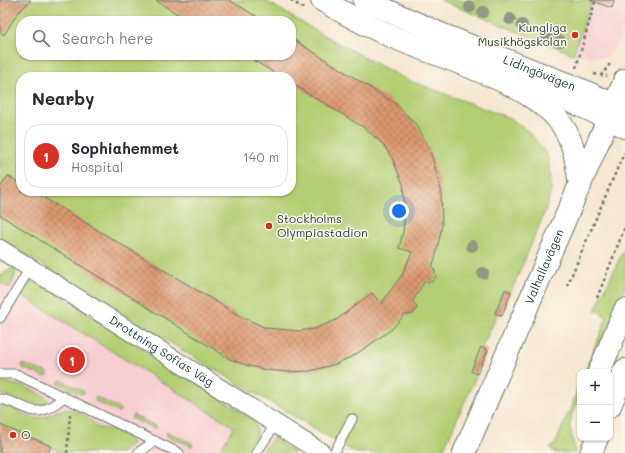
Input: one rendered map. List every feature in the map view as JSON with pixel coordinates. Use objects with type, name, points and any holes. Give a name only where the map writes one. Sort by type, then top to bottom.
[{"type":"main road","name":"Lidingövägen","points":[[322,0],[367,25],[393,37],[504,82],[538,102],[562,125],[574,149],[580,186]]},
{"type":"main road","name":"Lidingövägen","points":[[364,0],[618,116]]},
{"type":"main road","name":"Valhallavägen","points":[[464,453],[580,186],[618,116],[625,80]]},
{"type":"main road","points":[[600,369],[625,310]]},
{"type":"main road","points":[[610,405],[625,370]]},
{"type":"main road","points":[[582,441],[583,453]]},
{"type":"main road","points":[[591,453],[596,441]]},
{"type":"street","name":"Lidingövägen","points":[[504,82],[540,91],[572,103],[618,116]]},
{"type":"street","name":"Drottning Sofias Väg","points":[[2,255],[30,268],[275,425],[322,453]]},
{"type":"lane","points":[[0,318],[30,268]]},
{"type":"lane","points":[[0,374],[16,374],[179,453]]},
{"type":"lane","points":[[0,399],[39,412],[53,406],[64,397]]},
{"type":"lane","points":[[334,453],[352,419]]},
{"type":"lane","points":[[256,453],[275,425]]},
{"type":"lane","points":[[138,453],[155,441]]},
{"type":"path","points":[[574,72],[596,2]]},
{"type":"path","points":[[568,286],[624,153]]},
{"type":"path","points":[[597,298],[625,227]]},
{"type":"path","points":[[67,453],[68,425],[73,402]]},
{"type":"shaded area","name":"Kungliga Musikhögskolan","points":[[440,0],[625,0],[625,26],[617,44],[606,58],[573,54]]},
{"type":"shaded area","points":[[0,273],[20,284],[295,453],[0,453]]},
{"type":"green space","name":"Stockholms Olympiastadion","points":[[0,0],[264,0],[291,16],[16,16],[16,60],[296,60],[296,19],[405,79],[512,119],[530,133],[548,156],[551,191],[544,214],[511,292],[504,290],[495,313],[497,315],[471,370],[477,374],[442,453],[356,453],[145,328],[0,239]]},
{"type":"green space","name":"Kungliga Musikhögskolan","points":[[440,0],[589,0],[592,1],[573,54]]},
{"type":"green space","points":[[625,247],[625,288],[591,369],[586,369],[607,317],[595,310]]},
{"type":"green space","points":[[12,268],[15,270],[15,277],[9,288],[0,282],[0,276]]},
{"type":"green space","points":[[29,281],[37,281],[256,421],[257,434],[247,453],[218,453],[234,427],[18,293]]},
{"type":"green space","points":[[22,364],[48,373],[48,376],[45,377],[23,368]]},
{"type":"green space","points":[[60,380],[83,391],[84,393],[81,394],[58,383]]},
{"type":"green space","points":[[0,382],[26,387],[37,392],[48,400],[43,405],[30,405],[0,393]]},
{"type":"green space","points":[[577,391],[577,398],[570,422],[575,453],[555,453],[550,447],[555,445]]},
{"type":"green space","points":[[96,397],[121,410],[118,412],[95,401]]},
{"type":"green space","points":[[0,405],[4,405],[35,418],[45,417],[61,410],[71,410],[87,417],[98,428],[107,429],[126,436],[132,443],[122,453],[58,453],[59,451],[50,447],[51,446],[0,425]]},
{"type":"green space","points":[[133,415],[156,426],[156,429],[131,418]]},
{"type":"green space","points":[[167,432],[192,443],[192,446],[167,436]]},
{"type":"green space","points":[[273,438],[295,453],[261,453]]},
{"type":"building","points":[[0,0],[31,0],[17,14],[4,35],[0,32]]},
{"type":"building","points":[[155,0],[229,0],[256,16],[181,16]]},
{"type":"building","points":[[590,0],[614,0],[612,8]]},
{"type":"building","points":[[296,41],[396,104],[418,127],[431,153],[441,190],[442,225],[432,267],[436,276],[432,282],[424,282],[413,301],[417,308],[413,314],[405,314],[392,329],[355,355],[336,364],[310,371],[289,372],[266,370],[230,359],[0,215],[0,188],[8,176],[16,181],[16,196],[41,196],[238,315],[266,328],[298,331],[314,329],[336,320],[372,293],[381,304],[403,273],[412,252],[399,248],[403,232],[405,213],[403,184],[392,158],[382,143],[363,127],[296,86],[296,72],[273,72],[253,60],[296,60]]},
{"type":"building","points":[[505,290],[511,292],[502,316],[495,313]]},
{"type":"building","points":[[481,347],[488,350],[477,374],[471,371]]},
{"type":"building","name":"O","points":[[0,425],[51,446],[48,453],[0,453]]},
{"type":"place","name":"Kungliga Musikhögskolan","points":[[575,35]]},
{"type":"place","name":"Stockholms Olympiastadion","points":[[269,226]]},
{"type":"place","name":"Sophiahemmet","points":[[72,360]]},
{"type":"place","name":"O","points":[[13,435]]}]
